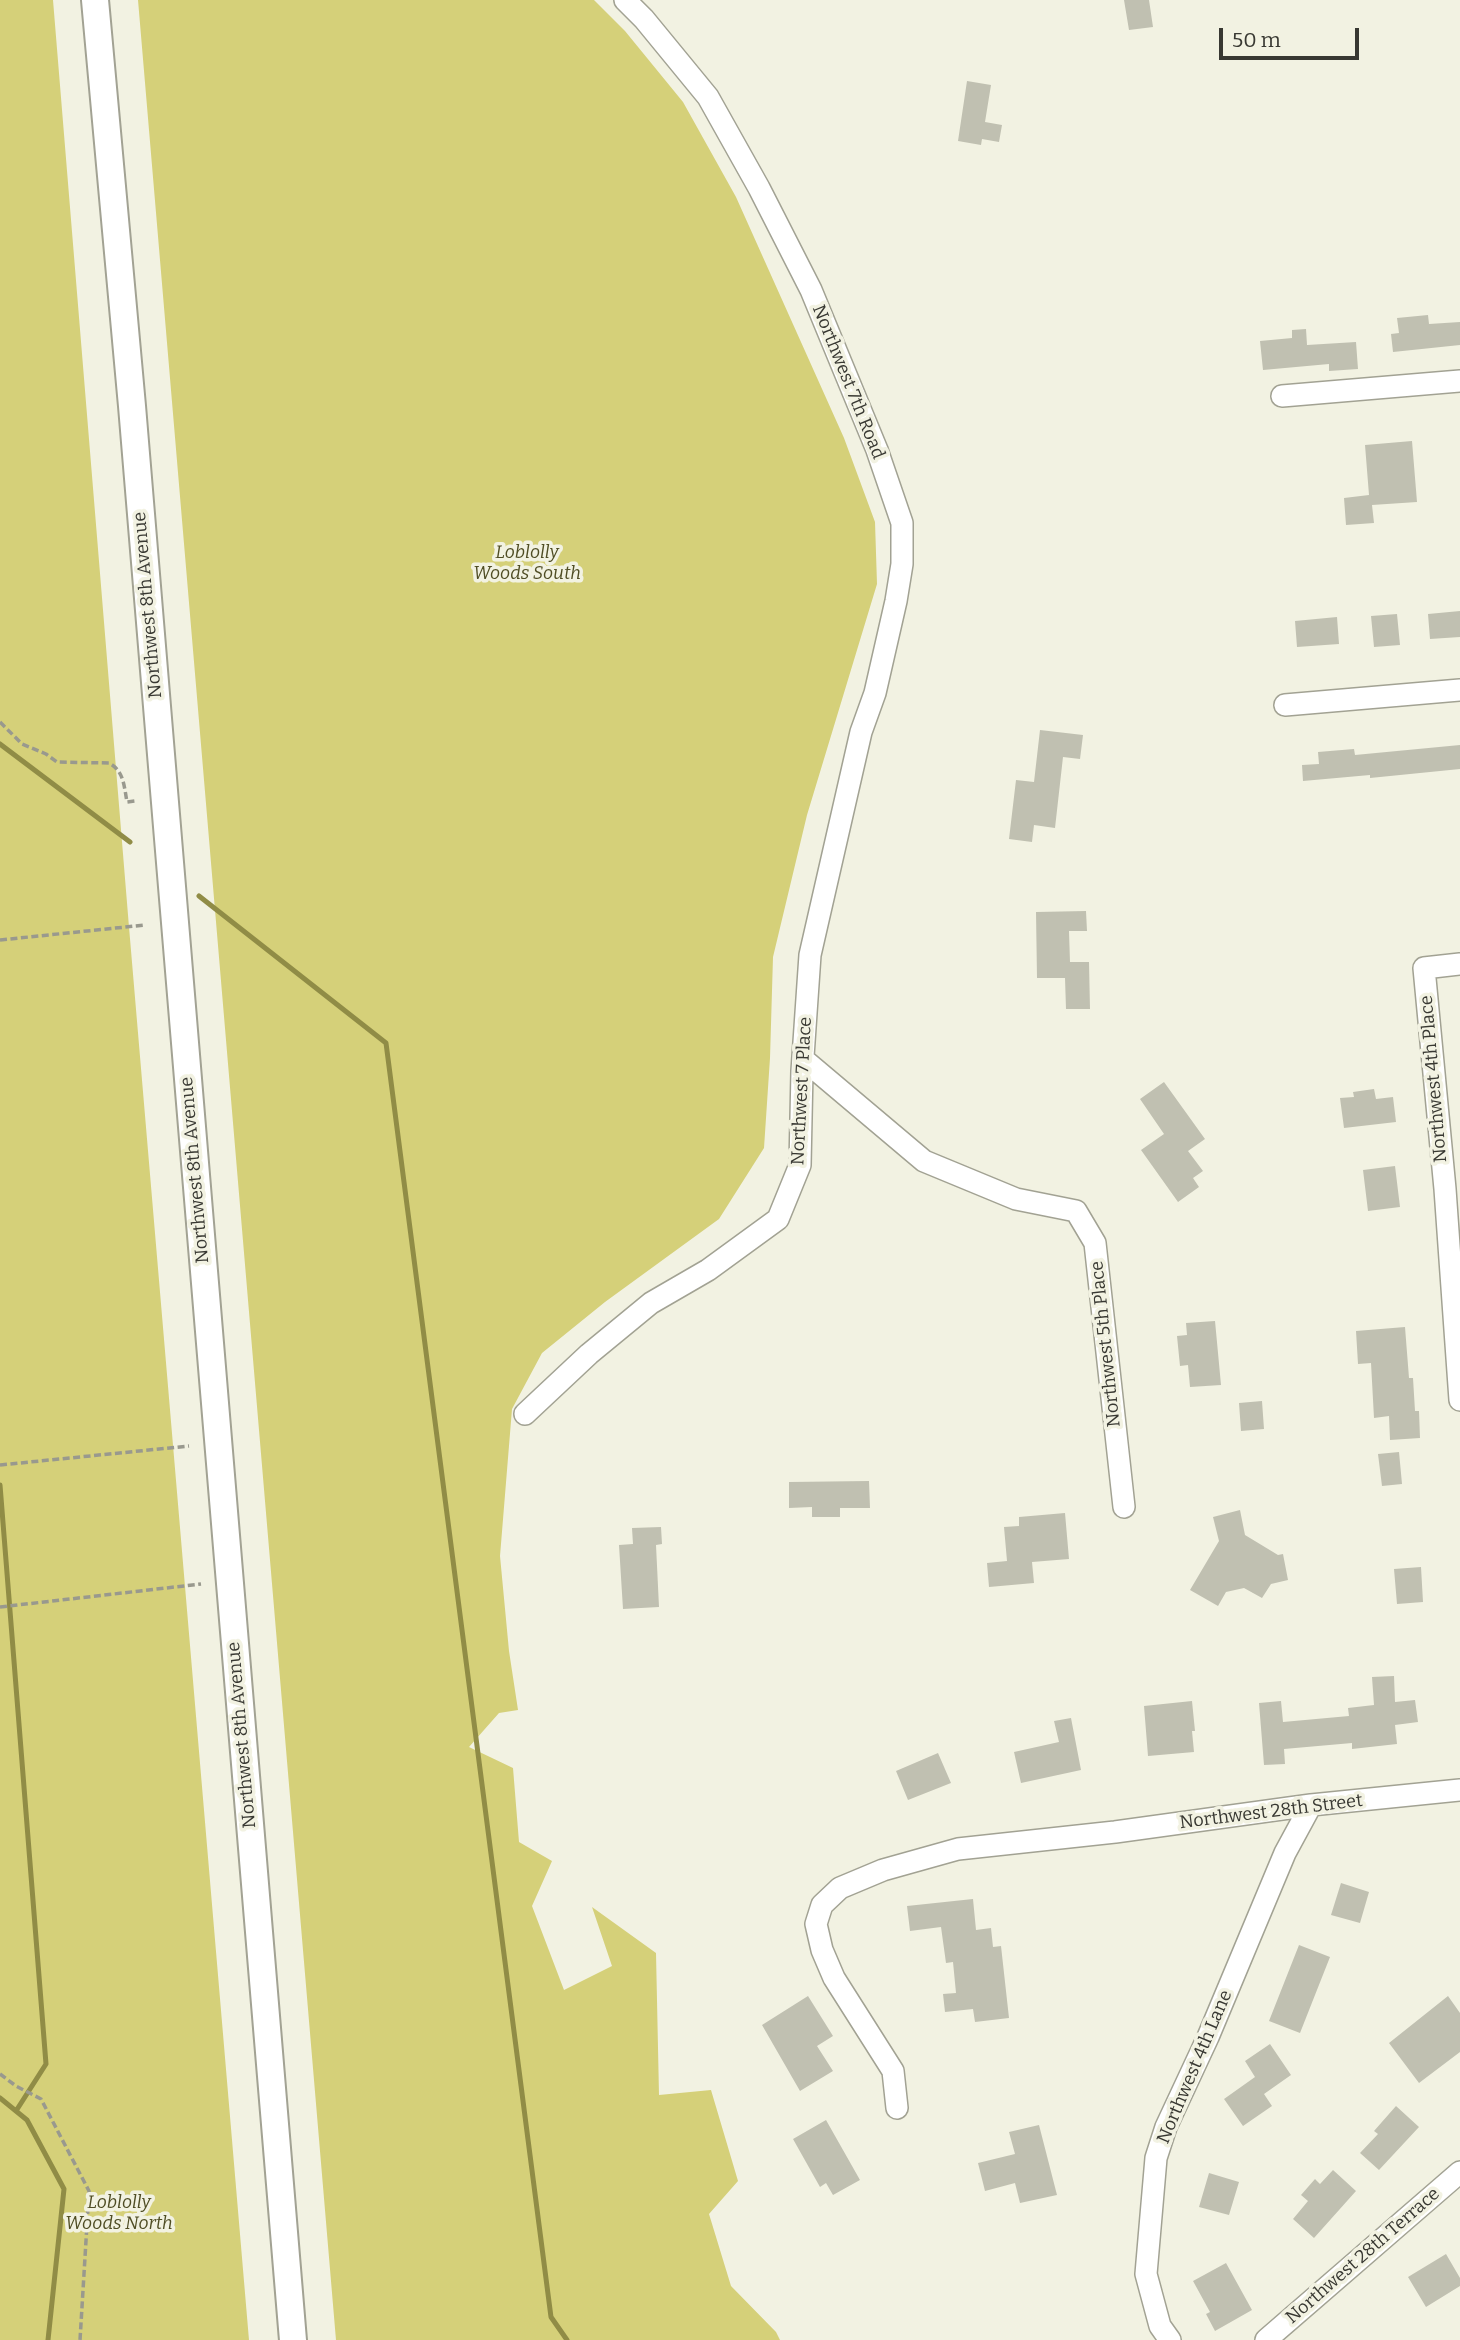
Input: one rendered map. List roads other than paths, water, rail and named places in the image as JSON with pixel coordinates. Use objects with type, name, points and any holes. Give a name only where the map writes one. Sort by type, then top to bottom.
[{"type":"street","name":"Northwest 8th Avenue","points":[[95,0],[131,393],[293,2340]]},
{"type":"street","name":"Northwest 7th Road","points":[[625,0],[708,97],[760,188],[811,289],[877,450],[902,523],[902,564],[896,601],[875,693],[861,732],[842,810]]},
{"type":"street","points":[[1282,396],[1460,381]]},
{"type":"street","points":[[1285,705],[1460,690]]},
{"type":"street","name":"Northwest 7 Place","points":[[525,1414],[589,1354],[651,1303],[708,1270],[778,1219],[800,1165],[810,954],[842,810]]},
{"type":"street","name":"Northwest 4th Place","points":[[1460,964],[1424,968],[1445,1189],[1460,1400]]},
{"type":"street","name":"Northwest 5th Place","points":[[803,1059],[923,1161],[1016,1199],[1076,1211],[1095,1242],[1125,1507]]},
{"type":"street","name":"Northwest 28th Street","points":[[897,2108],[893,2071],[834,1978],[822,1950],[816,1924],[822,1905],[840,1888],[883,1870],[958,1849],[1083,1836],[1311,1805],[1460,1790]]},
{"type":"street","name":"Northwest 4th Lane","points":[[1170,2340],[1160,2326],[1146,2274],[1156,2158],[1166,2127],[1208,2037],[1285,1853],[1311,1805]]},
{"type":"street","name":"Northwest 28th Terrace","points":[[1266,2340],[1460,2172]]},
{"type":"waterway","points":[[0,744],[130,842]]},
{"type":"waterway","points":[[199,896],[386,1043],[551,2317],[567,2340]]},
{"type":"waterway","points":[[0,1485],[46,2064],[16,2111]]},
{"type":"waterway","points":[[0,2098],[27,2120],[64,2189],[48,2340]]},
{"type":"park label","name":"Loblolly Woods South","points":[[527,563]]},
{"type":"park label","name":"Loblolly Woods North","points":[[119,2213]]}]
